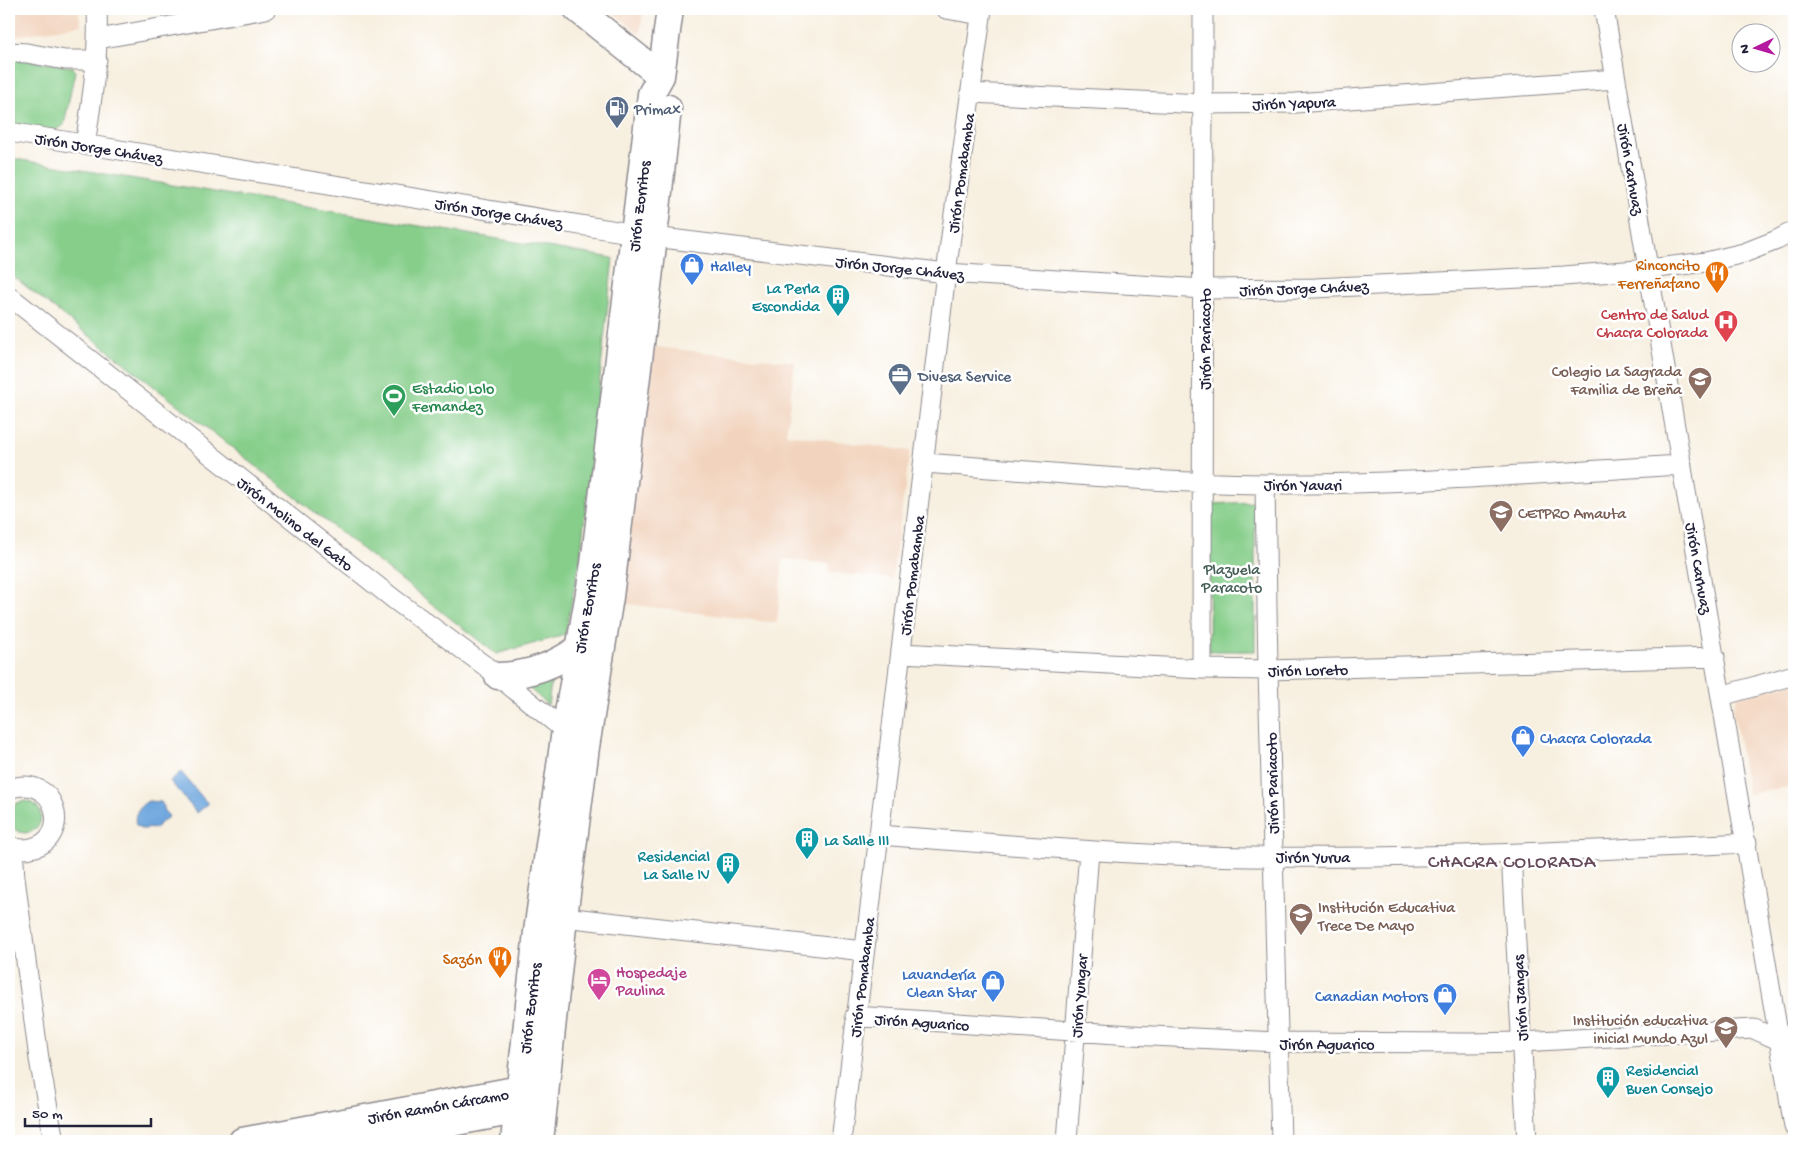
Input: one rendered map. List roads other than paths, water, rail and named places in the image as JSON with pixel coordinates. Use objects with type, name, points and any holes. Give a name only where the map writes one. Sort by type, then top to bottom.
[{"type":"main road","points":[[577,9],[661,76]]},
{"type":"main road","name":"Jirón Zorritos","points":[[540,1141],[564,917],[586,747],[610,596],[644,235],[651,94],[661,76],[670,9]]},
{"type":"main road","name":"Jirón Zorritos","points":[[514,1141],[537,932],[565,730],[594,564],[644,235]]},
{"type":"main road","points":[[498,676],[519,675],[539,670],[557,662],[580,647]]},
{"type":"main road","name":"Jirón Ramón Cárcamo","points":[[242,1141],[348,1135],[545,1095]]},
{"type":"street","points":[[85,146],[97,60],[97,9]]},
{"type":"street","points":[[98,39],[266,9]]},
{"type":"street","points":[[946,9],[982,12]]},
{"type":"street","name":"Jirón Pariacoto","points":[[1202,668],[1203,9]]},
{"type":"street","name":"Jirón Carhuaz","points":[[1604,9],[1721,696],[1786,1044],[1794,1127]]},
{"type":"street","name":"Jirón Pomabamba","points":[[841,1141],[855,1016],[880,835],[946,273],[982,12]]},
{"type":"street","points":[[9,52],[27,53],[65,60],[97,60]]},
{"type":"street","name":"Jirón Yapura","points":[[970,93],[1204,104],[1296,103],[1616,79]]},
{"type":"street","name":"Jirón Jorge Chávez","points":[[9,132],[85,146],[644,235],[946,273],[1204,289],[1324,287],[1564,276],[1648,269],[1706,262],[1744,253],[1794,231]]},
{"type":"street","name":"Jirón Molino del Gato","points":[[9,296],[395,600],[498,676],[586,747]]},
{"type":"street","name":"Jirón Yavari","points":[[924,463],[1203,483],[1264,484],[1378,483],[1682,465]]},
{"type":"street","name":"Jirón Pariacoto","points":[[1264,484],[1281,1141]]},
{"type":"street","name":"Jirón Loreto","points":[[901,653],[1268,670],[1715,657]]},
{"type":"street","points":[[1721,696],[1794,675]]},
{"type":"street","points":[[9,788],[19,785],[30,785],[39,789],[48,795],[56,815],[51,835],[44,843],[34,848],[24,849],[11,846],[39,1059],[54,1141]]},
{"type":"street","name":"Jirón Yurua","points":[[880,835],[1089,851],[1273,857],[1511,854],[1747,843]]},
{"type":"street","name":"Jirón Yungar","points":[[1066,1141],[1089,851]]},
{"type":"street","name":"Jirón Jangas","points":[[1511,854],[1527,1141]]},
{"type":"street","points":[[564,917],[864,951]]},
{"type":"street","name":"Jirón Aguarico","points":[[855,1016],[1075,1031],[1279,1042],[1470,1044],[1754,1029],[1786,1044]]},
{"type":"water","points":[[181,772],[208,804],[197,813],[170,781]]},
{"type":"water","points":[[148,801],[161,802],[164,811],[169,816],[155,828],[142,829],[136,825],[135,818],[139,808]]},
{"type":"place","name":"Primax","points":[[617,129]]},
{"type":"place","name":"Halley","points":[[692,286]]},
{"type":"place","name":"Rinconcito Ferreñafano","points":[[1717,294]]},
{"type":"place","name":"La Perla Escondida","points":[[838,317]]},
{"type":"place","name":"Centro de Salud Chacra Colorada","points":[[1726,343]]},
{"type":"place","name":"Divesa Service","points":[[900,396]]},
{"type":"place","name":"Colegio La Sagrada Familia de Breña","points":[[1700,400]]},
{"type":"place","name":"Estadio Lolo Fernandez","points":[[394,417]]},
{"type":"place","name":"CETPRO Amauta","points":[[1501,533]]},
{"type":"place","name":"Chacra Colorada","points":[[1523,758]]},
{"type":"place","name":"La Salle III","points":[[807,860]]},
{"type":"place","name":"Residencial La Salle IV","points":[[728,885]]},
{"type":"place","name":"Institución Educativa Trece De Mayo","points":[[1301,936]]},
{"type":"place","name":"Sazón","points":[[500,979]]},
{"type":"place","name":"Hospedaje Paulina","points":[[599,1001]]},
{"type":"place","name":"Lavandería Clean Star","points":[[993,1003]]},
{"type":"place","name":"Canadian Motors","points":[[1445,1016]]},
{"type":"place","name":"Institución educativa inicial Mundo Azul","points":[[1726,1049]]},
{"type":"place","name":"Residencial Buen Consejo","points":[[1608,1099]]},
{"type":"district","name":"CHACRA COLORADA","points":[[1512,860]]},
{"type":"park label","name":"Plazuela Paracoto","points":[[1232,577]]}]
